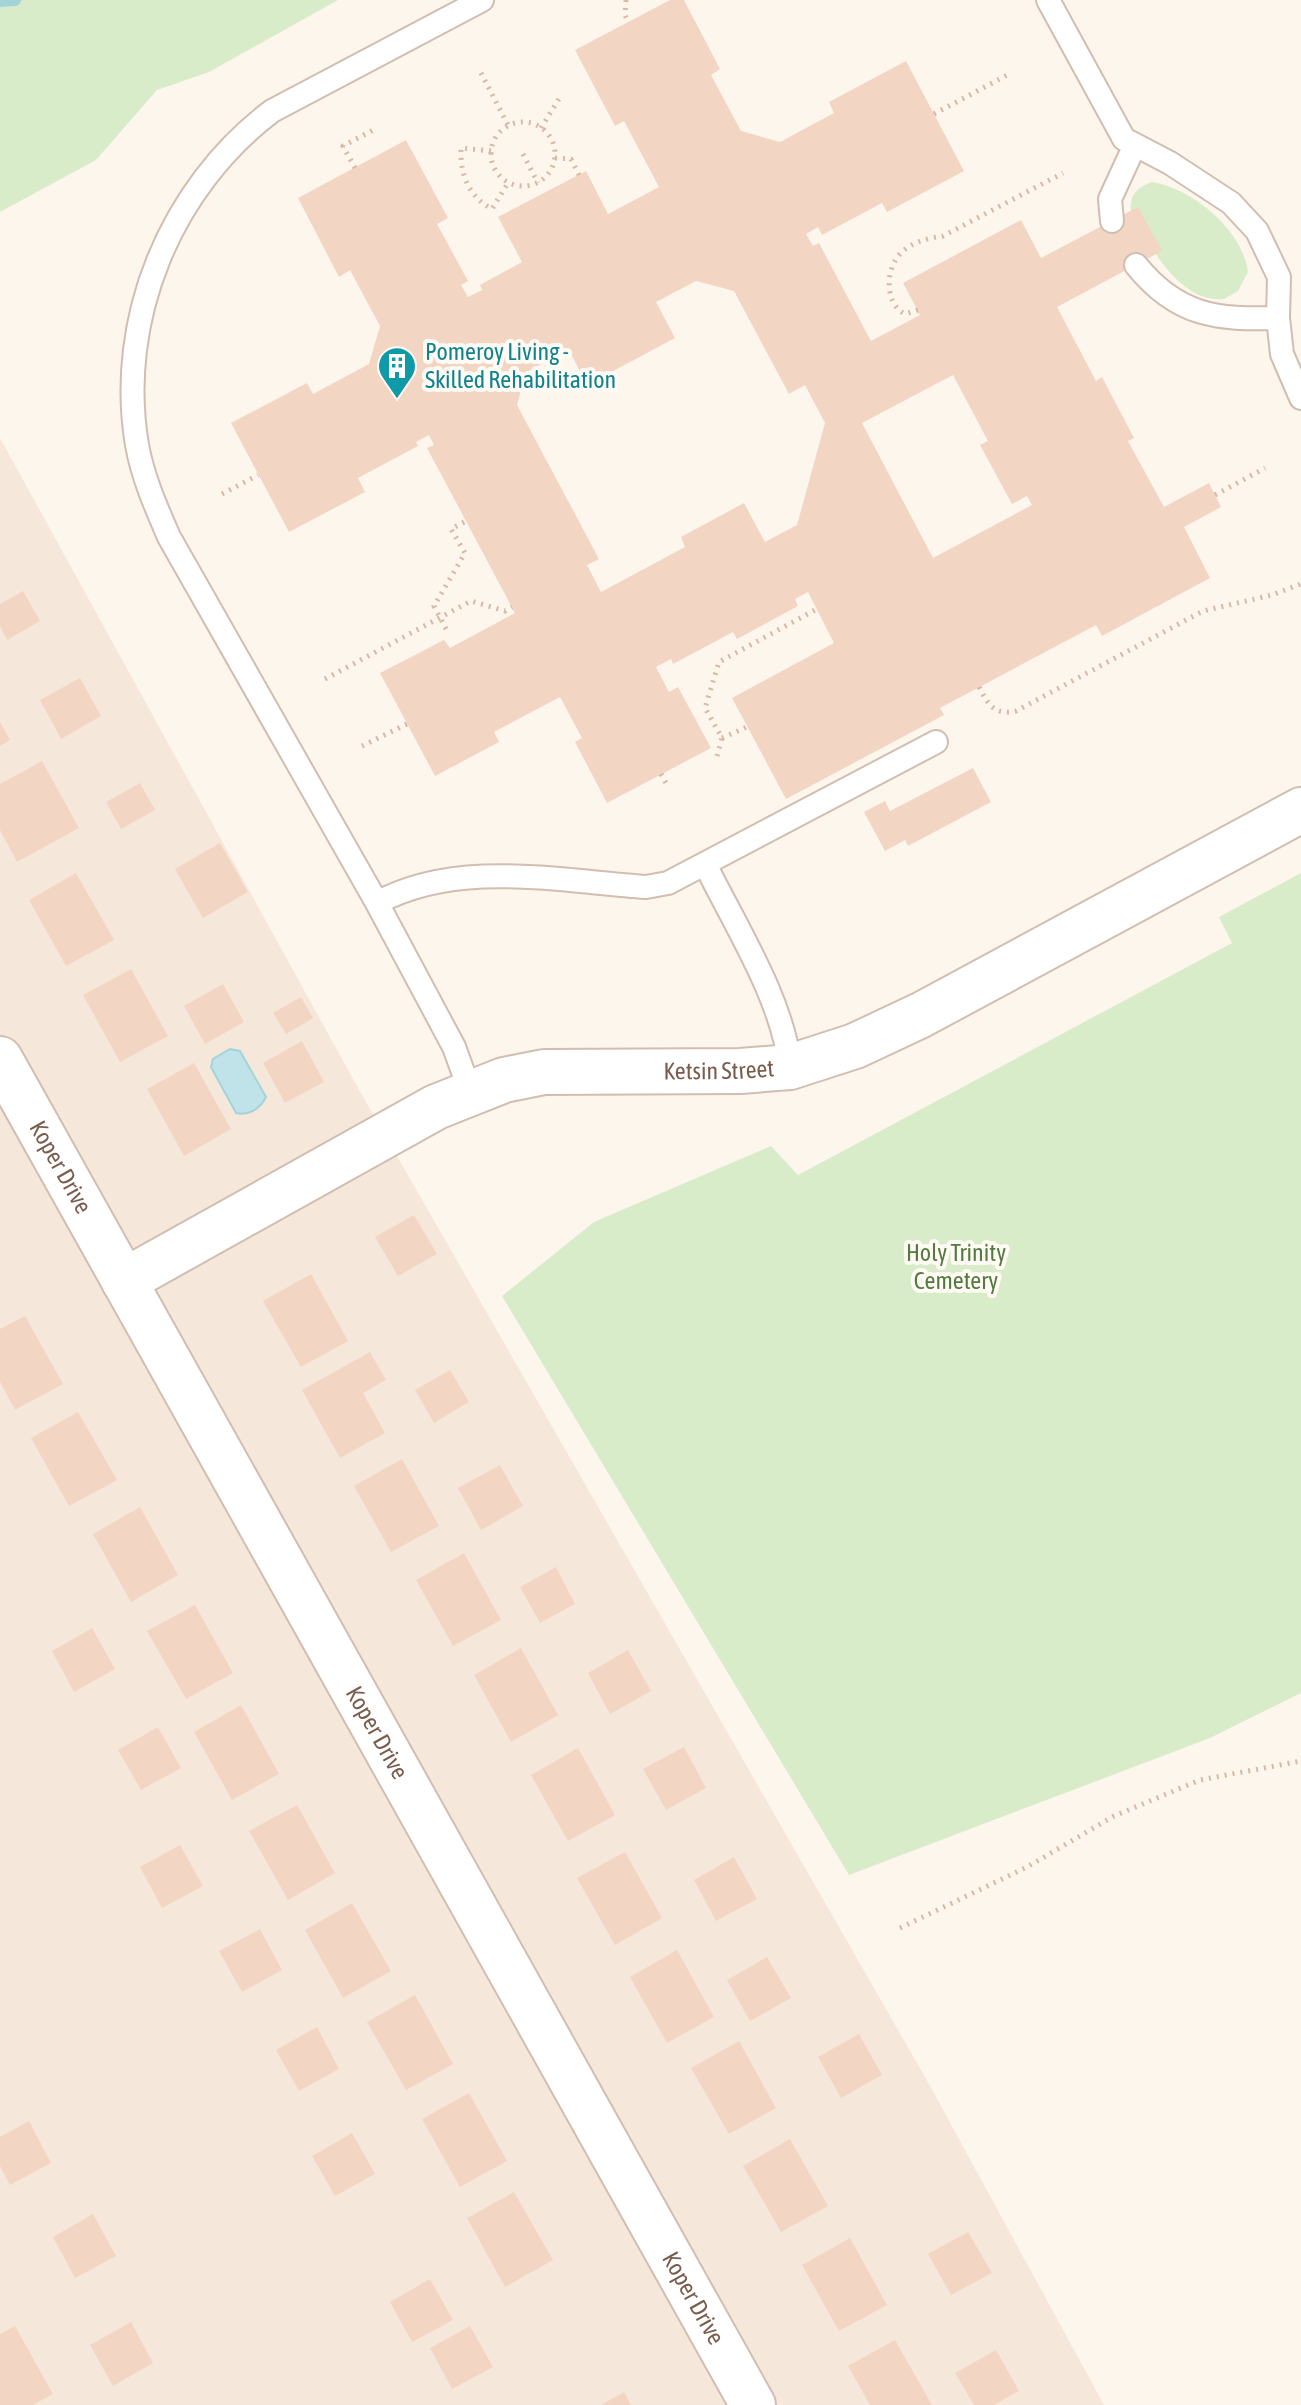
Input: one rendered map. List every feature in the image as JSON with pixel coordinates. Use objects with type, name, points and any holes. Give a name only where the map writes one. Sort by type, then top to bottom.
[{"type":"street","name":"Ketsin Street","points":[[124,1281],[470,1091],[544,1072],[711,1072],[790,1067],[855,1046],[921,1015],[1301,810]]},
{"type":"street","name":"Koper Drive","points":[[0,1059],[753,2405]]},
{"type":"lane","points":[[470,1091],[454,1047],[377,903],[169,537],[152,498],[137,446],[132,406],[134,340],[151,279],[174,223],[198,188],[246,131],[272,111],[482,0]]},
{"type":"lane","points":[[1048,0],[1117,131],[1134,147],[1170,163],[1231,203],[1257,231],[1279,277],[1278,318],[1282,354],[1301,398]]},
{"type":"lane","points":[[1112,221],[1110,199],[1134,147]]},
{"type":"lane","points":[[1136,265],[1156,285],[1205,315],[1215,318],[1278,318]]},
{"type":"lane","points":[[377,903],[417,885],[455,877],[646,887],[668,883],[706,866],[936,742]]},
{"type":"lane","points":[[706,866],[777,1014],[787,1041],[790,1067]]},
{"type":"path","points":[[626,0],[628,22]]},
{"type":"path","points":[[481,73],[508,126]]},
{"type":"path","points":[[934,114],[1011,73]]},
{"type":"path","points":[[541,128],[562,94]]},
{"type":"path","points":[[528,123],[541,128],[552,140],[555,158],[550,172],[538,183],[522,186],[508,183],[495,170],[491,151],[494,140],[508,126],[528,123]]},
{"type":"path","points":[[355,168],[343,146],[377,128]]},
{"type":"path","points":[[491,151],[461,148],[465,182],[474,196],[492,209],[508,183]]},
{"type":"path","points":[[523,154],[538,183]]},
{"type":"path","points":[[555,158],[571,159],[579,175]]},
{"type":"path","points":[[918,310],[905,314],[899,311],[889,290],[894,263],[901,252],[927,238],[943,236],[1063,173]]},
{"type":"path","points":[[1215,495],[1265,468]]},
{"type":"path","points":[[222,494],[258,475]]},
{"type":"path","points":[[446,629],[434,606],[465,553],[451,529],[466,521]]},
{"type":"path","points":[[979,687],[990,707],[1002,712],[1016,711],[1203,611],[1272,595],[1301,584]]},
{"type":"path","points":[[325,679],[471,601],[505,611],[512,607]]},
{"type":"path","points":[[717,756],[722,738],[705,708],[719,662],[817,609]]},
{"type":"path","points":[[362,746],[407,724]]},
{"type":"path","points":[[722,738],[747,727]]},
{"type":"path","points":[[661,774],[666,783]]},
{"type":"path","points":[[900,1928],[1027,1867],[1114,1816],[1200,1780],[1301,1761]]},
{"type":"shaded area","points":[[0,438],[358,1088],[929,2084],[1104,2405],[0,2405]]},
{"type":"green space","points":[[0,0],[338,0],[209,72],[157,90],[96,160],[0,212]]},
{"type":"green space","points":[[1152,182],[1199,202],[1226,227],[1237,241],[1248,272],[1238,291],[1224,299],[1196,294],[1162,263],[1131,209],[1135,192]]},
{"type":"green space","name":"Holy Trinity Cemetery","points":[[1301,873],[1301,1693],[1210,1738],[849,1875],[502,1296],[594,1222],[771,1146],[798,1175],[1232,943],[1219,917]]},
{"type":"water","points":[[230,1049],[240,1051],[266,1097],[261,1105],[250,1112],[236,1113],[211,1067],[213,1059]]},
{"type":"building","name":"Pomeroy Living - Skilled Rehabilitation","points":[[670,0],[684,0],[720,69],[711,75],[741,131],[780,142],[834,113],[829,102],[906,61],[964,171],[887,212],[882,203],[822,235],[818,227],[806,234],[813,246],[819,243],[871,341],[920,315],[903,283],[1021,220],[1041,258],[1138,207],[1162,251],[1057,307],[1096,381],[1102,377],[1134,438],[1128,441],[1164,507],[1209,483],[1221,507],[1184,527],[1210,578],[1102,636],[1096,625],[940,708],[944,715],[786,799],[732,698],[834,643],[808,592],[795,599],[798,606],[737,639],[733,632],[673,664],[671,659],[656,667],[669,692],[678,687],[711,748],[607,803],[575,742],[582,738],[560,697],[494,732],[499,742],[435,776],[380,673],[444,640],[450,648],[515,613],[427,448],[434,445],[429,435],[416,442],[418,446],[358,478],[365,492],[289,532],[231,423],[307,383],[313,394],[369,364],[380,326],[350,270],[339,277],[298,198],[406,140],[448,218],[437,224],[468,281],[461,285],[468,297],[482,290],[480,285],[522,262],[498,217],[586,171],[608,214],[659,187],[624,121],[615,126],[575,50]],"holes":[[[696,281],[734,291],[789,394],[805,385],[825,423],[797,525],[765,542],[744,503],[681,537],[685,547],[601,592],[587,565],[599,559],[517,405],[526,372],[569,350],[587,385],[675,338],[656,302]],[[953,375],[988,441],[980,445],[1012,504],[1027,496],[1032,505],[933,558],[862,423]]]},
{"type":"building","points":[[23,591],[40,621],[7,640],[0,626],[0,604]]},
{"type":"building","points":[[80,678],[101,716],[61,739],[40,700]]},
{"type":"building","points":[[0,722],[10,740],[0,746]]},
{"type":"building","points":[[42,761],[79,828],[17,862],[0,830],[0,784]]},
{"type":"building","points":[[973,768],[991,802],[908,846],[905,840],[885,851],[864,812],[885,801],[890,811]]},
{"type":"building","points":[[140,783],[155,810],[121,829],[106,802]]},
{"type":"building","points":[[220,843],[248,892],[203,918],[175,869]]},
{"type":"building","points":[[76,873],[114,940],[66,966],[29,900]]},
{"type":"building","points":[[131,969],[168,1036],[120,1062],[83,995]]},
{"type":"building","points":[[223,984],[244,1022],[205,1044],[184,1006]]},
{"type":"building","points":[[301,997],[313,1018],[286,1034],[273,1013]]},
{"type":"building","points":[[302,1041],[324,1082],[285,1103],[263,1063]]},
{"type":"building","points":[[194,1063],[231,1129],[184,1156],[147,1089]]},
{"type":"building","points":[[414,1215],[437,1254],[398,1276],[375,1237]]},
{"type":"building","points":[[311,1274],[348,1341],[301,1367],[263,1301]]},
{"type":"building","points":[[25,1316],[63,1384],[15,1410],[0,1382],[0,1329]]},
{"type":"building","points":[[370,1352],[386,1380],[363,1393],[385,1433],[340,1458],[302,1390]]},
{"type":"building","points":[[450,1370],[469,1402],[434,1423],[415,1390]]},
{"type":"building","points":[[78,1412],[117,1480],[69,1506],[31,1438]]},
{"type":"building","points":[[402,1459],[439,1526],[391,1552],[354,1486]]},
{"type":"building","points":[[500,1465],[523,1506],[481,1530],[458,1488]]},
{"type":"building","points":[[140,1507],[178,1575],[131,1602],[93,1534]]},
{"type":"building","points":[[464,1553],[501,1620],[453,1646],[416,1580]]},
{"type":"building","points":[[556,1567],[575,1604],[540,1623],[520,1587]]},
{"type":"building","points":[[195,1605],[233,1673],[186,1699],[147,1631]]},
{"type":"building","points":[[92,1628],[115,1669],[74,1692],[52,1651]]},
{"type":"building","points":[[521,1648],[558,1715],[511,1742],[474,1675]]},
{"type":"building","points":[[628,1650],[651,1691],[610,1714],[588,1673]]},
{"type":"building","points":[[241,1705],[279,1774],[232,1800],[194,1732]]},
{"type":"building","points":[[158,1727],[181,1768],[141,1790],[118,1750]]},
{"type":"building","points":[[684,1747],[706,1788],[666,1810],[643,1769]]},
{"type":"building","points":[[578,1748],[615,1815],[568,1841],[531,1775]]},
{"type":"building","points":[[297,1805],[335,1873],[288,1900],[249,1831]]},
{"type":"building","points":[[180,1845],[203,1886],[162,1908],[140,1867]]},
{"type":"building","points":[[625,1852],[662,1918],[615,1945],[577,1878]]},
{"type":"building","points":[[734,1857],[757,1899],[716,1921],[694,1880]]},
{"type":"building","points":[[352,1903],[391,1971],[343,1998],[305,1930]]},
{"type":"building","points":[[260,1929],[282,1970],[242,1992],[219,1951]]},
{"type":"building","points":[[677,1950],[714,2017],[667,2043],[630,1977]]},
{"type":"building","points":[[767,1957],[791,1998],[750,2021],[727,1980]]},
{"type":"building","points":[[415,1995],[453,2064],[406,2090],[367,2022]]},
{"type":"building","points":[[317,2027],[339,2069],[299,2091],[276,2050]]},
{"type":"building","points":[[859,2034],[882,2075],[841,2098],[818,2057]]},
{"type":"building","points":[[739,2041],[776,2108],[729,2134],[691,2068]]},
{"type":"building","points":[[469,2093],[507,2161],[460,2187],[422,2119]]},
{"type":"building","points":[[29,2121],[51,2163],[10,2185],[0,2166],[0,2137]]},
{"type":"building","points":[[352,2133],[375,2174],[335,2196],[312,2156]]},
{"type":"building","points":[[790,2139],[828,2206],[781,2232],[743,2166]]},
{"type":"building","points":[[514,2192],[553,2260],[505,2287],[467,2218]]},
{"type":"building","points":[[93,2214],[116,2256],[75,2278],[53,2237]]},
{"type":"building","points":[[968,2232],[992,2273],[951,2295],[928,2254]]},
{"type":"building","points":[[850,2238],[887,2305],[839,2331],[802,2265]]},
{"type":"building","points":[[430,2279],[453,2320],[412,2342],[390,2302]]},
{"type":"building","points":[[131,2322],[153,2363],[113,2386],[90,2345]]},
{"type":"building","points":[[15,2326],[53,2394],[33,2405],[0,2405],[0,2334]]},
{"type":"building","points":[[470,2326],[493,2367],[452,2389],[430,2348]]},
{"type":"building","points":[[895,2340],[932,2405],[870,2405],[848,2366]]},
{"type":"building","points":[[996,2350],[1019,2391],[994,2405],[974,2405],[955,2373]]},
{"type":"building","points":[[624,2392],[631,2405],[601,2405]]},
{"type":"waterway","points":[[0,1],[15,0]]},
{"type":"place","name":"Pomeroy Living - Skilled Rehabilitation","points":[[397,400]]}]
